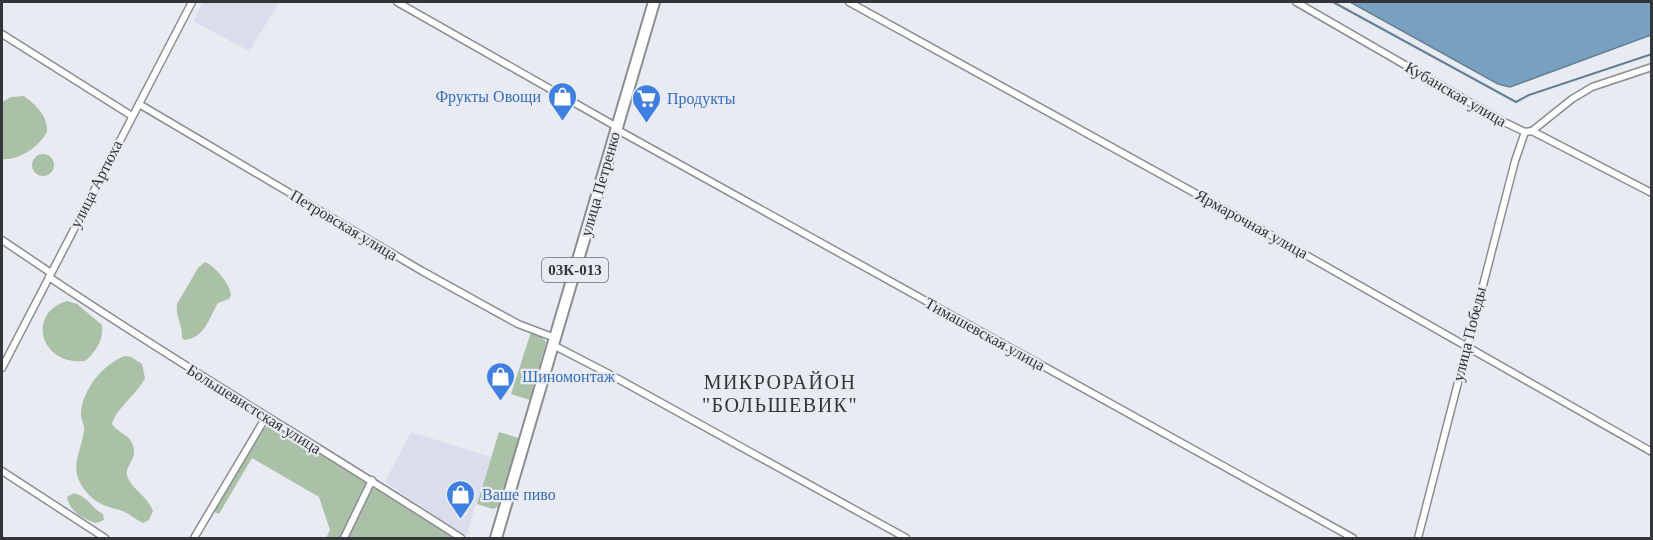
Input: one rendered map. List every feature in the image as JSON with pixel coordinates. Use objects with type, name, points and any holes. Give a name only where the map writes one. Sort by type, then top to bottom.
[{"type":"main road","name":"улица Петренко","points":[[496,538],[654,2]]},
{"type":"street","name":"улица Артюха","points":[[2,368],[192,2]]},
{"type":"street","name":"Тимашевская улица","points":[[397,2],[616,128],[1353,538]]},
{"type":"street","name":"Ярмарочная улица","points":[[849,2],[1259,228],[1652,452]]},
{"type":"street","name":"Кубанская улица","points":[[1296,2],[1502,121],[1528,131],[1652,193]]},
{"type":"street","points":[[2,33],[132,116]]},
{"type":"street","points":[[1528,131],[1592,87],[1652,67]]},
{"type":"street","name":"Петровская улица","points":[[139,104],[422,271],[906,538]]},
{"type":"street","name":"улица Победы","points":[[1418,538],[1515,161],[1528,131]]},
{"type":"street","name":"Большевистская улица","points":[[2,240],[140,338],[372,480],[461,538]]},
{"type":"street","points":[[194,538],[266,417]]},
{"type":"street","points":[[2,471],[105,538]]},
{"type":"street","points":[[344,538],[372,480]]},
{"type":"shaded area","points":[[203,2],[280,2],[249,51],[193,21]]},
{"type":"shaded area","points":[[411,432],[491,457],[466,537],[385,482]]},
{"type":"green space","points":[[24,96],[37,107],[43,116],[47,132],[28,152],[15,158],[2,159],[2,102],[11,97]]},
{"type":"green space","points":[[43,154],[51,157],[54,165],[51,173],[43,176],[35,173],[32,165],[35,157]]},
{"type":"green space","points":[[205,262],[221,276],[231,295],[229,299],[218,303],[202,331],[184,340],[177,304],[198,268]]},
{"type":"green space","points":[[67,301],[77,304],[102,325],[102,335],[98,345],[85,361],[70,360],[57,355],[49,347],[44,337],[43,327],[46,316],[54,307]]},
{"type":"green space","points":[[531,332],[541,336],[546,342],[530,400],[511,394]]},
{"type":"green space","points":[[125,356],[142,364],[145,378],[117,413],[112,424],[130,440],[134,449],[133,458],[127,470],[128,478],[153,511],[149,520],[143,523],[123,511],[105,506],[90,496],[78,479],[76,471],[84,431],[81,415],[85,395],[102,371]]},
{"type":"green space","points":[[268,426],[277,427],[368,481],[340,538],[326,538],[330,530],[319,497],[252,458],[219,514],[212,511],[260,432]]},
{"type":"green space","points":[[499,432],[519,438],[500,506],[493,509],[477,504]]},
{"type":"green space","points":[[372,484],[455,538],[346,538]]},
{"type":"green space","points":[[74,493],[83,497],[103,514],[104,520],[96,523],[78,514],[71,507],[67,497]]},
{"type":"water","points":[[1350,2],[1651,2],[1651,35],[1510,87],[1498,84]]},
{"type":"waterway","points":[[1333,2],[1516,102],[1529,95],[1652,54]]},
{"type":"place","name":"Фрукты Овощи","points":[[562,122]]},
{"type":"place","name":"Продукты","points":[[646,124]]},
{"type":"place","name":"Шиномонтаж","points":[[501,402]]},
{"type":"place","name":"Ваше пиво","points":[[461,520]]},
{"type":"district","name":"МИКРОРАЙОН \"БОЛЬШЕВИК\"","points":[[780,394]]}]
